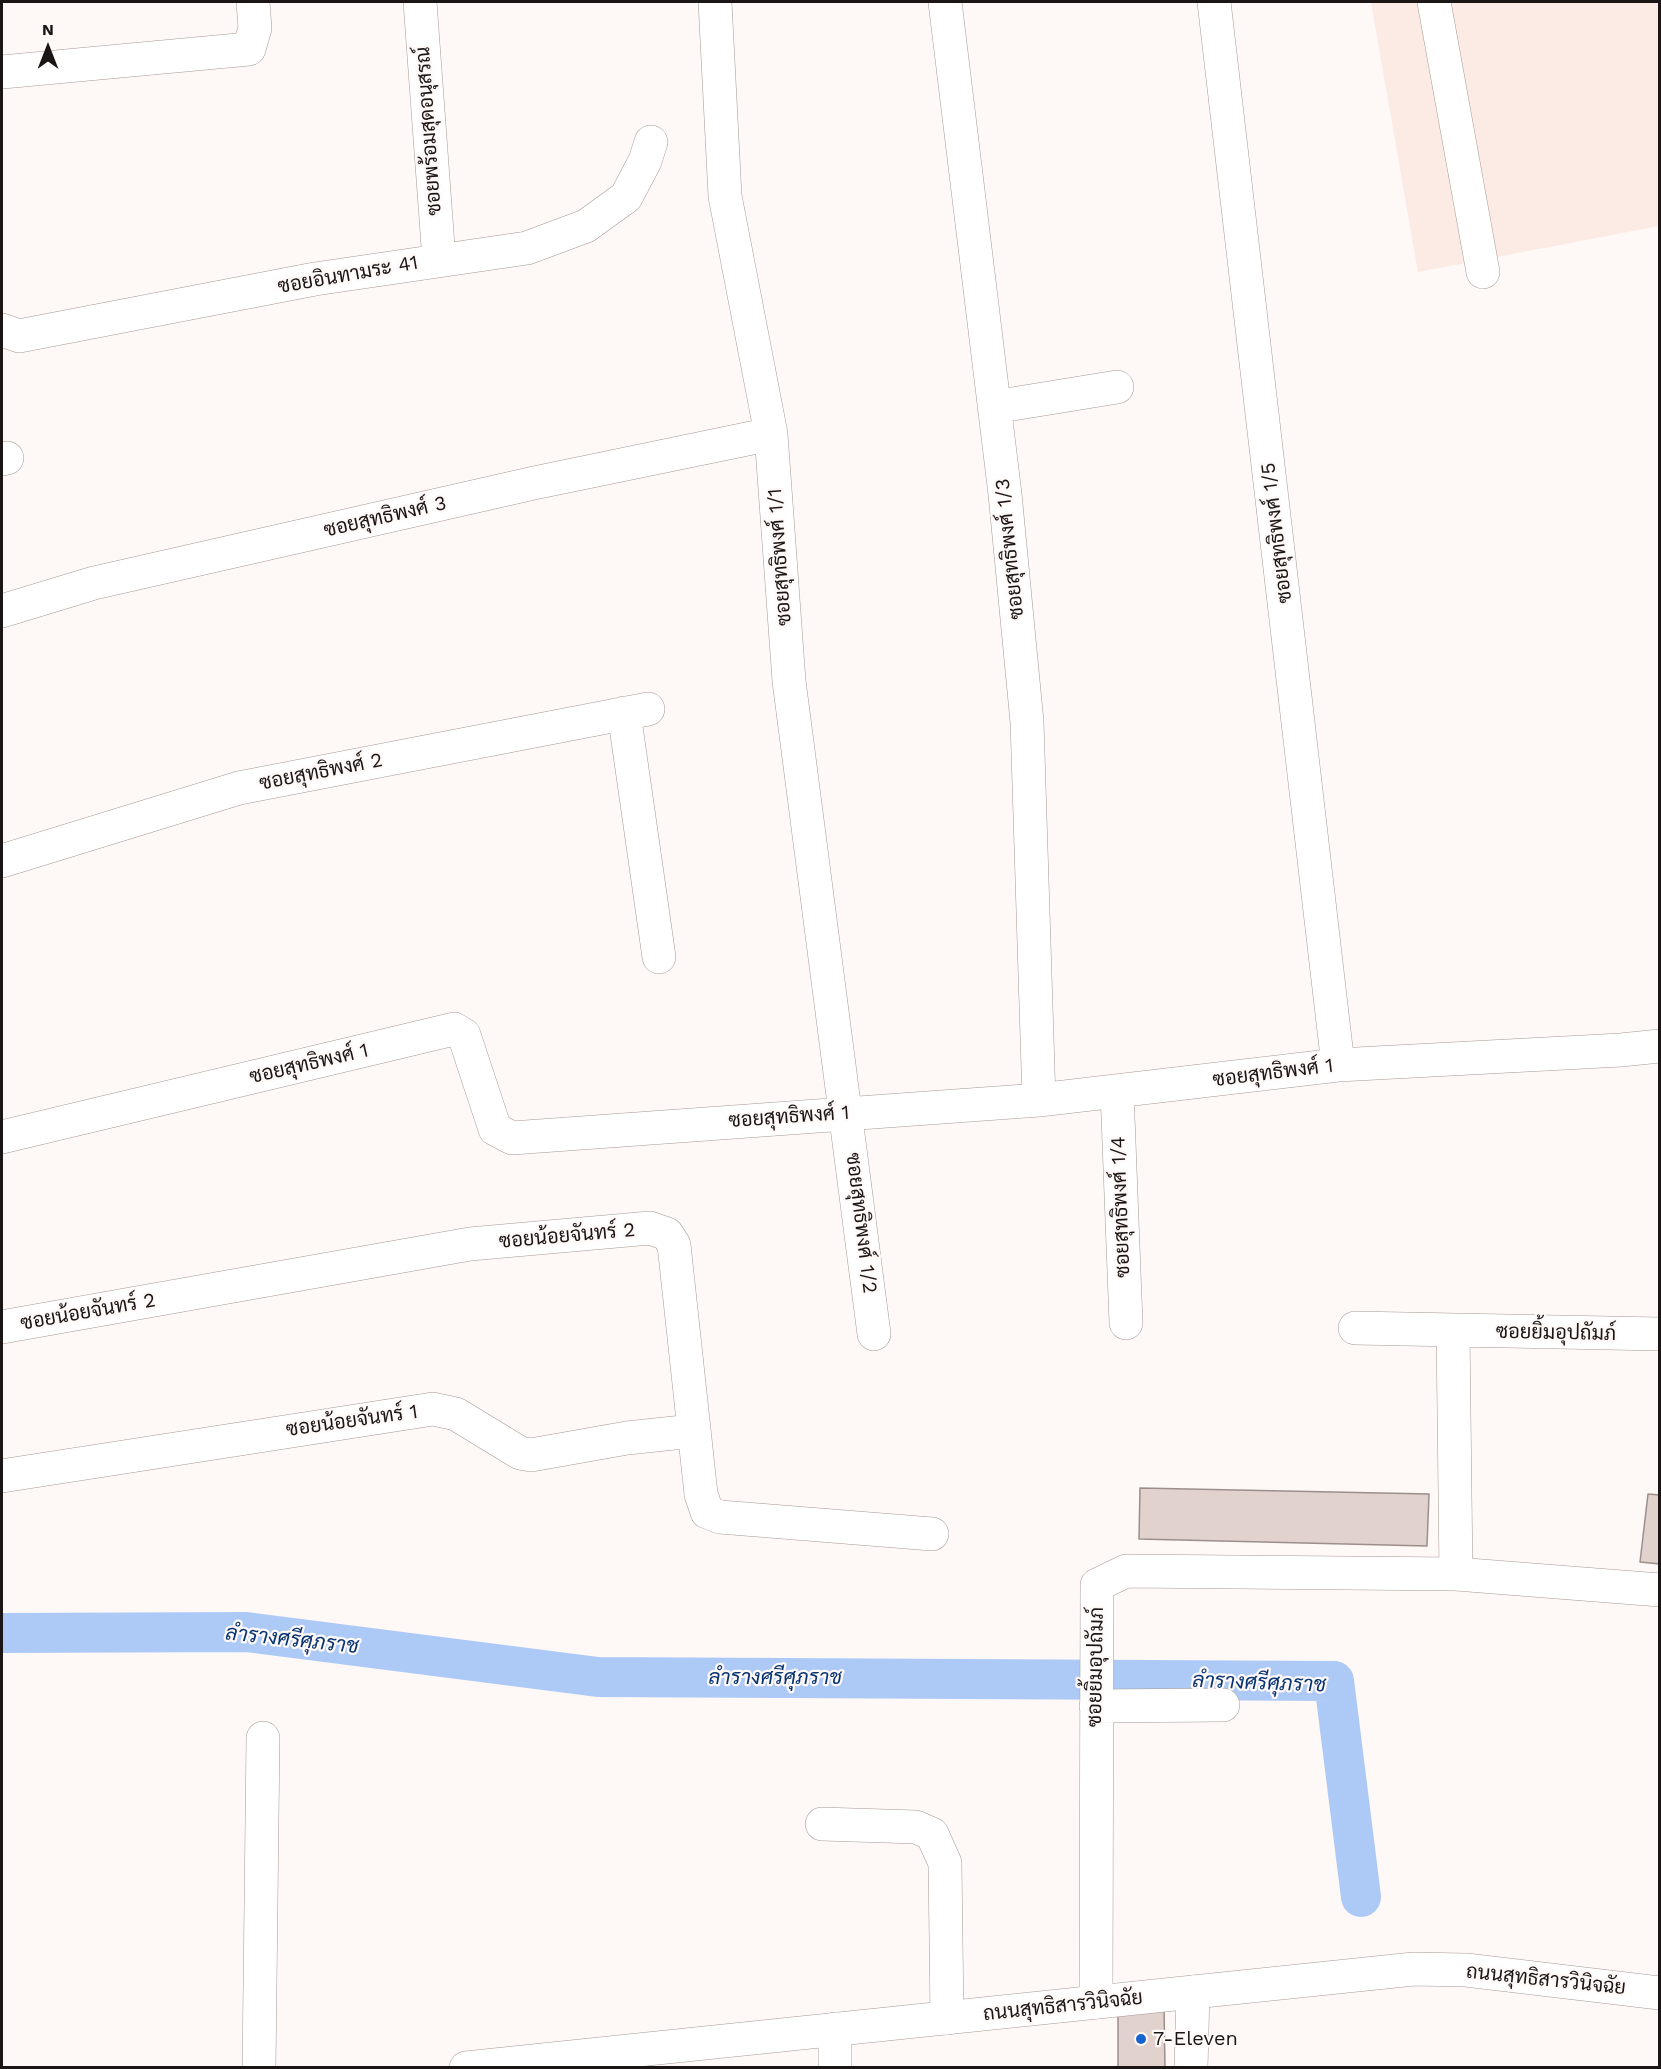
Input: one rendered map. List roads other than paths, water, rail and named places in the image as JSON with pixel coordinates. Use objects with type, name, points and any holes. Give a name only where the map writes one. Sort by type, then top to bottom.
[{"type":"street","points":[[2,72],[249,49],[255,28],[253,2]]},
{"type":"street","name":"ซอยพร้อมสุดอนุสรณ์","points":[[420,2],[439,260]]},
{"type":"street","name":"ซอยสุทธิพงศ์ 1/1","points":[[715,2],[725,196],[771,434],[789,681],[847,1113]]},
{"type":"street","name":"ซอยสุทธิพงศ์ 1/3","points":[[945,2],[994,407],[1028,722],[1039,1100]]},
{"type":"street","name":"ซอยสุทธิพงศ์ 1/5","points":[[1214,2],[1338,1065]]},
{"type":"street","points":[[1434,2],[1483,272]]},
{"type":"street","name":"ซอยอินทามระ 41","points":[[2,330],[19,336],[315,279],[527,248],[586,226],[626,197],[645,161],[651,142]]},
{"type":"street","points":[[994,407],[1117,387]]},
{"type":"street","name":"ซอยสุทธิพงศ์ 3","points":[[2,610],[117,578],[534,483],[771,434]]},
{"type":"street","name":"ซอยสุทธิพงศ์ 2","points":[[2,861],[239,788],[636,711],[660,957]]},
{"type":"street","name":"ซอยสุทธิพงศ์ 1","points":[[2,1137],[454,1029],[464,1035],[495,1129],[512,1138],[1039,1100],[1338,1065],[1622,1050],[1659,1046]]},
{"type":"street","name":"ซอยสุทธิพงศ์ 1/4","points":[[1117,1091],[1126,1323]]},
{"type":"street","name":"ซอยสุทธิพงศ์ 1/2","points":[[847,1113],[874,1334]]},
{"type":"street","name":"ซอยน้อยจันทร์ 2","points":[[2,1327],[470,1244],[650,1228],[668,1234],[674,1245],[693,1431],[701,1494],[707,1512],[720,1517],[932,1534]]},
{"type":"street","name":"ซอยยิ้มอุปถัมภ์","points":[[1355,1328],[1659,1334]]},
{"type":"street","points":[[1452,1331],[1456,1574]]},
{"type":"street","name":"ซอยน้อยจันทร์ 1","points":[[2,1476],[434,1409],[456,1414],[520,1453],[531,1455],[627,1438],[693,1431]]},
{"type":"street","name":"ซอยยิ้มอุปถัมภ์","points":[[1096,2002],[1097,1585],[1126,1571],[1456,1574],[1659,1590]]},
{"type":"street","points":[[1096,1701],[1223,1705]]},
{"type":"street","points":[[259,2067],[263,1738]]},
{"type":"street","points":[[822,1824],[916,1827],[932,1834],[945,1863],[947,2018]]},
{"type":"street","name":"ถนนสุทธิสารวินิจฉัย","points":[[466,2067],[500,2066],[1414,1969],[1466,1970],[1659,1992]]},
{"type":"street","points":[[1191,2067],[1193,1992]]},
{"type":"street","points":[[835,2029],[835,2067]]},
{"type":"waterway","name":"ลำรางศรีศุภราช","points":[[2,1633],[246,1632],[598,1677],[1334,1681],[1361,1897]]},
{"type":"place","name":"7-Eleven","points":[[1141,2039]]}]
